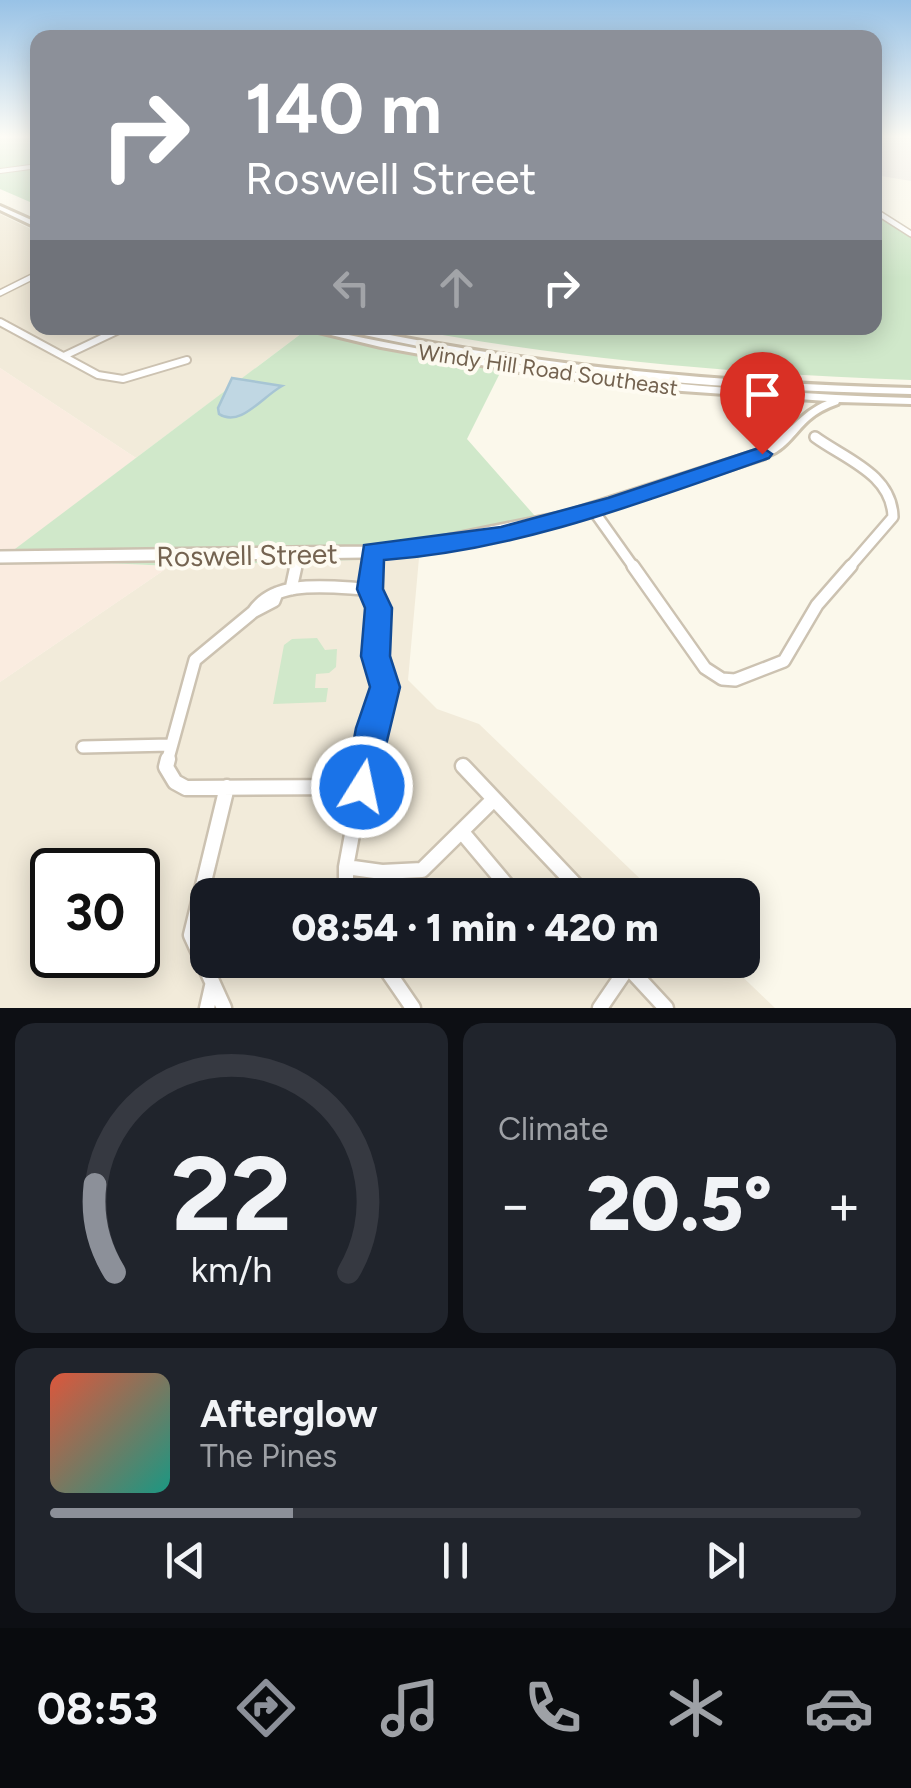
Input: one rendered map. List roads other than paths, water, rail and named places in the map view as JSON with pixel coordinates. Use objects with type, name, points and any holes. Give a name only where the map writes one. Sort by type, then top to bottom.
[{"type":"main road","points":[[0,199],[30,212]]},
{"type":"main road","points":[[0,208],[30,222]]},
{"type":"main road","name":"Windy Hill Road Southeast","points":[[338,335],[520,370],[771,391],[911,390]]},
{"type":"main road","name":"Windy Hill Road Southeast","points":[[385,335],[560,366],[842,400],[911,401]]},
{"type":"main road","points":[[762,454],[782,446],[810,411],[842,400]]},
{"type":"street","points":[[882,215],[911,234]]},
{"type":"street","points":[[0,293],[30,278]]},
{"type":"street","points":[[0,322],[98,375],[123,379],[186,360]]},
{"type":"street","points":[[64,356],[108,335]]},
{"type":"street","points":[[762,454],[782,427],[782,415],[771,391]]},
{"type":"street","points":[[593,510],[705,668],[722,679],[745,678],[784,661],[817,605],[892,517],[895,505],[888,488],[816,437]]},
{"type":"street","name":"Roswell Street","points":[[0,558],[298,555],[459,544],[593,510],[762,454]]},
{"type":"street","points":[[346,878],[372,728],[385,687],[376,656],[379,608],[370,589],[372,552]]},
{"type":"street","points":[[291,589],[298,555]]},
{"type":"street","points":[[362,787],[180,786],[166,767],[195,660],[253,612],[274,601],[276,593],[291,589],[370,589]]},
{"type":"street","points":[[83,747],[170,745]]},
{"type":"street","points":[[463,766],[569,878]]},
{"type":"street","points":[[224,1008],[191,935],[227,788]]},
{"type":"street","points":[[346,867],[414,873],[430,864],[494,799]]},
{"type":"street","points":[[462,832],[501,878]]},
{"type":"street","points":[[600,1008],[628,967],[666,1008]]},
{"type":"street","points":[[393,978],[414,1008]]},
{"type":"street","points":[[207,1008],[213,983]]},
{"type":"water","points":[[232,378],[282,386],[243,414],[227,417],[219,414],[218,408]]}]
